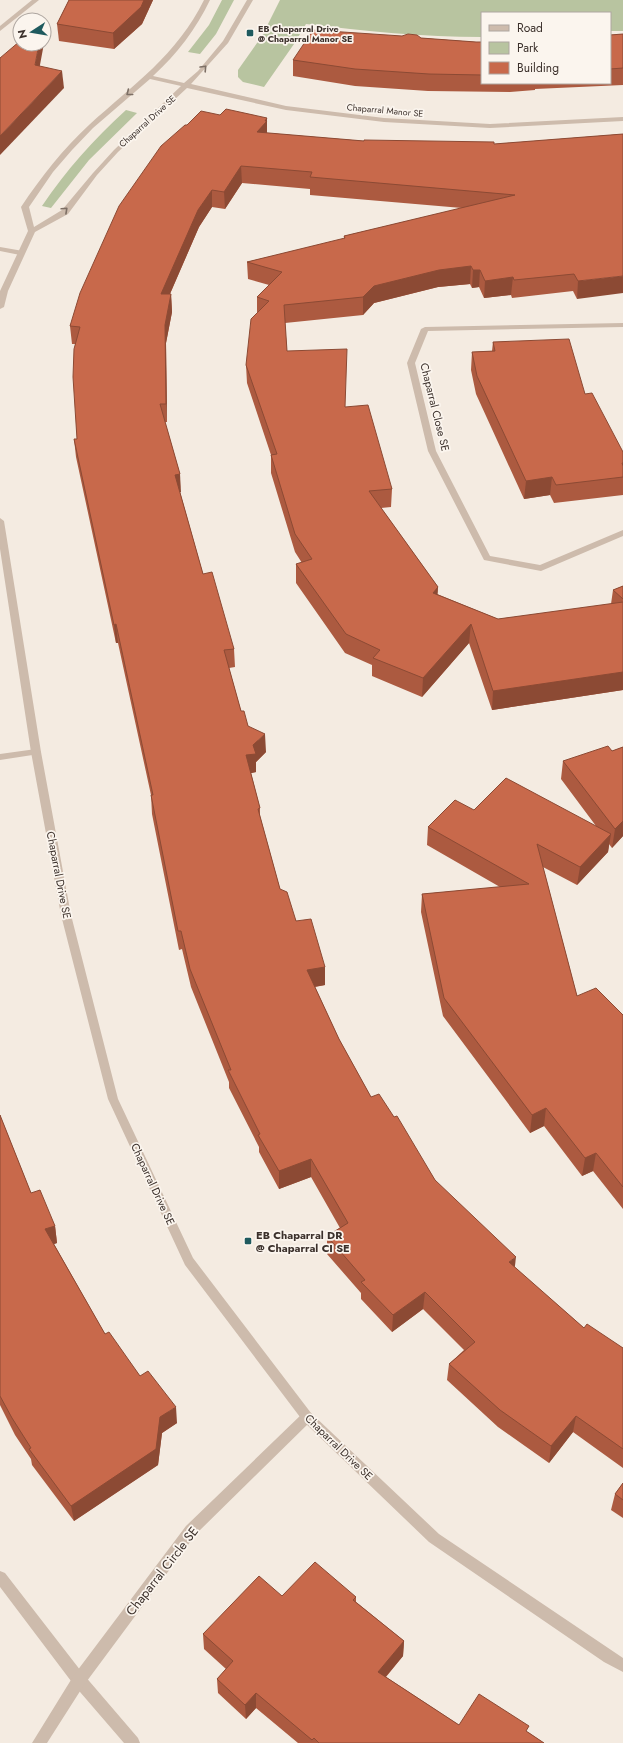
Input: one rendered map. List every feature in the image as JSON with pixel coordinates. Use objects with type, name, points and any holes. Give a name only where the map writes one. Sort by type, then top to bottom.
[{"type":"street","points":[[0,28],[36,0]]},
{"type":"street","points":[[0,308],[4,291],[20,253],[32,231],[25,207],[43,180],[73,145],[94,124],[149,77],[180,43],[198,18],[207,0]]},
{"type":"street","name":"Chaparral Drive SE","points":[[32,231],[65,212],[116,150],[210,62],[226,42],[250,0]]},
{"type":"street","name":"Chaparral Manor SE","points":[[149,77],[286,108],[384,120],[490,126],[623,119]]},
{"type":"street","points":[[0,249],[20,253]]},
{"type":"street","name":"Chaparral Close SE","points":[[623,325],[425,329],[411,363],[432,451],[487,558],[541,568],[623,533]]},
{"type":"street","name":"Chaparral Drive SE","points":[[0,521],[36,752],[66,915],[114,1099],[189,1261],[307,1417],[434,1538],[623,1665]]},
{"type":"street","points":[[0,757],[36,752]]},
{"type":"street","name":"Chaparral Circle SE","points":[[39,1743],[79,1680],[192,1530],[307,1417]]},
{"type":"street","points":[[0,1577],[79,1680],[133,1743]]},
{"type":"green space","points":[[222,0],[234,0],[216,34],[200,54],[188,52],[209,25]]},
{"type":"green space","points":[[280,0],[623,0],[623,31],[611,31],[611,12],[481,12],[481,37],[394,33],[306,24],[264,87],[243,82],[238,77],[238,70],[262,36]]},
{"type":"green space","points":[[126,110],[137,113],[89,160],[51,208],[42,206],[81,155]]},
{"type":"building","points":[[69,0],[144,0],[141,7],[113,33],[57,24]]},
{"type":"building","points":[[313,30],[402,36],[408,34],[417,35],[421,38],[481,42],[481,75],[429,74],[355,69],[293,60]]},
{"type":"building","points":[[623,34],[623,68],[611,69],[611,35]]},
{"type":"building","points":[[12,48],[12,52],[37,52],[35,65],[62,71],[0,136],[0,58]]},
{"type":"building","points":[[226,109],[267,118],[265,121],[267,121],[257,132],[364,141],[494,142],[494,144],[623,134],[623,276],[578,281],[574,274],[514,280],[513,277],[485,281],[480,270],[473,270],[471,266],[439,270],[374,286],[363,297],[284,305],[287,351],[347,349],[345,407],[368,405],[392,489],[369,491],[438,587],[433,593],[498,619],[623,602],[623,672],[493,691],[471,624],[423,678],[373,658],[380,650],[346,634],[296,564],[312,559],[295,534],[271,455],[277,454],[246,365],[251,319],[269,301],[257,297],[282,272],[247,262],[345,238],[344,236],[515,195],[310,177],[312,172],[241,166],[224,192],[212,190],[198,210],[161,294],[171,294],[165,325],[166,404],[160,404],[180,474],[175,475],[203,574],[212,572],[234,649],[224,650],[241,711],[244,711],[248,726],[265,734],[253,745],[256,754],[246,755],[260,808],[258,809],[280,889],[287,892],[296,921],[311,919],[325,967],[307,970],[339,1039],[371,1097],[379,1094],[394,1117],[397,1116],[435,1180],[516,1257],[509,1262],[584,1328],[587,1324],[623,1348],[623,1449],[576,1416],[551,1446],[500,1410],[449,1364],[475,1342],[425,1292],[393,1315],[361,1282],[365,1280],[327,1236],[348,1223],[311,1159],[279,1171],[258,1135],[260,1134],[228,1070],[231,1070],[190,969],[181,931],[178,931],[151,795],[153,795],[116,624],[114,625],[74,439],[77,439],[73,377],[74,349],[80,327],[70,326],[80,293],[119,206],[161,146],[185,125],[187,125],[201,111],[220,115]]},
{"type":"building","points":[[569,339],[585,394],[592,393],[623,452],[623,477],[556,485],[552,477],[526,481],[477,376],[472,352],[495,351],[493,342]]},
{"type":"building","points":[[623,586],[623,599],[613,590]]},
{"type":"building","points":[[608,746],[612,751],[623,747],[623,821],[615,829],[563,761]]},
{"type":"building","points":[[506,778],[611,834],[580,867],[537,844],[577,996],[596,988],[623,1015],[623,1187],[596,1153],[585,1158],[546,1108],[532,1115],[444,998],[422,894],[529,884],[428,827],[455,800],[474,810]]},
{"type":"building","points":[[0,1115],[31,1193],[40,1190],[55,1226],[45,1229],[105,1334],[109,1332],[140,1376],[148,1371],[176,1407],[160,1417],[156,1449],[71,1506],[29,1449],[31,1448],[0,1396]]},
{"type":"building","points":[[623,1483],[623,1500],[615,1494]]},
{"type":"building","points":[[315,1562],[356,1597],[353,1600],[404,1641],[378,1672],[459,1725],[479,1694],[529,1726],[526,1731],[544,1743],[319,1743],[314,1738],[312,1740],[256,1693],[245,1705],[217,1679],[233,1661],[203,1634],[259,1576],[282,1596]]},
{"type":"place","name":"EB Chaparral Drive @ Chaparral Manor SE","points":[[250,33]]},
{"type":"place","name":"EB Chaparral DR @ Chaparral CI SE","points":[[248,1241]]}]
